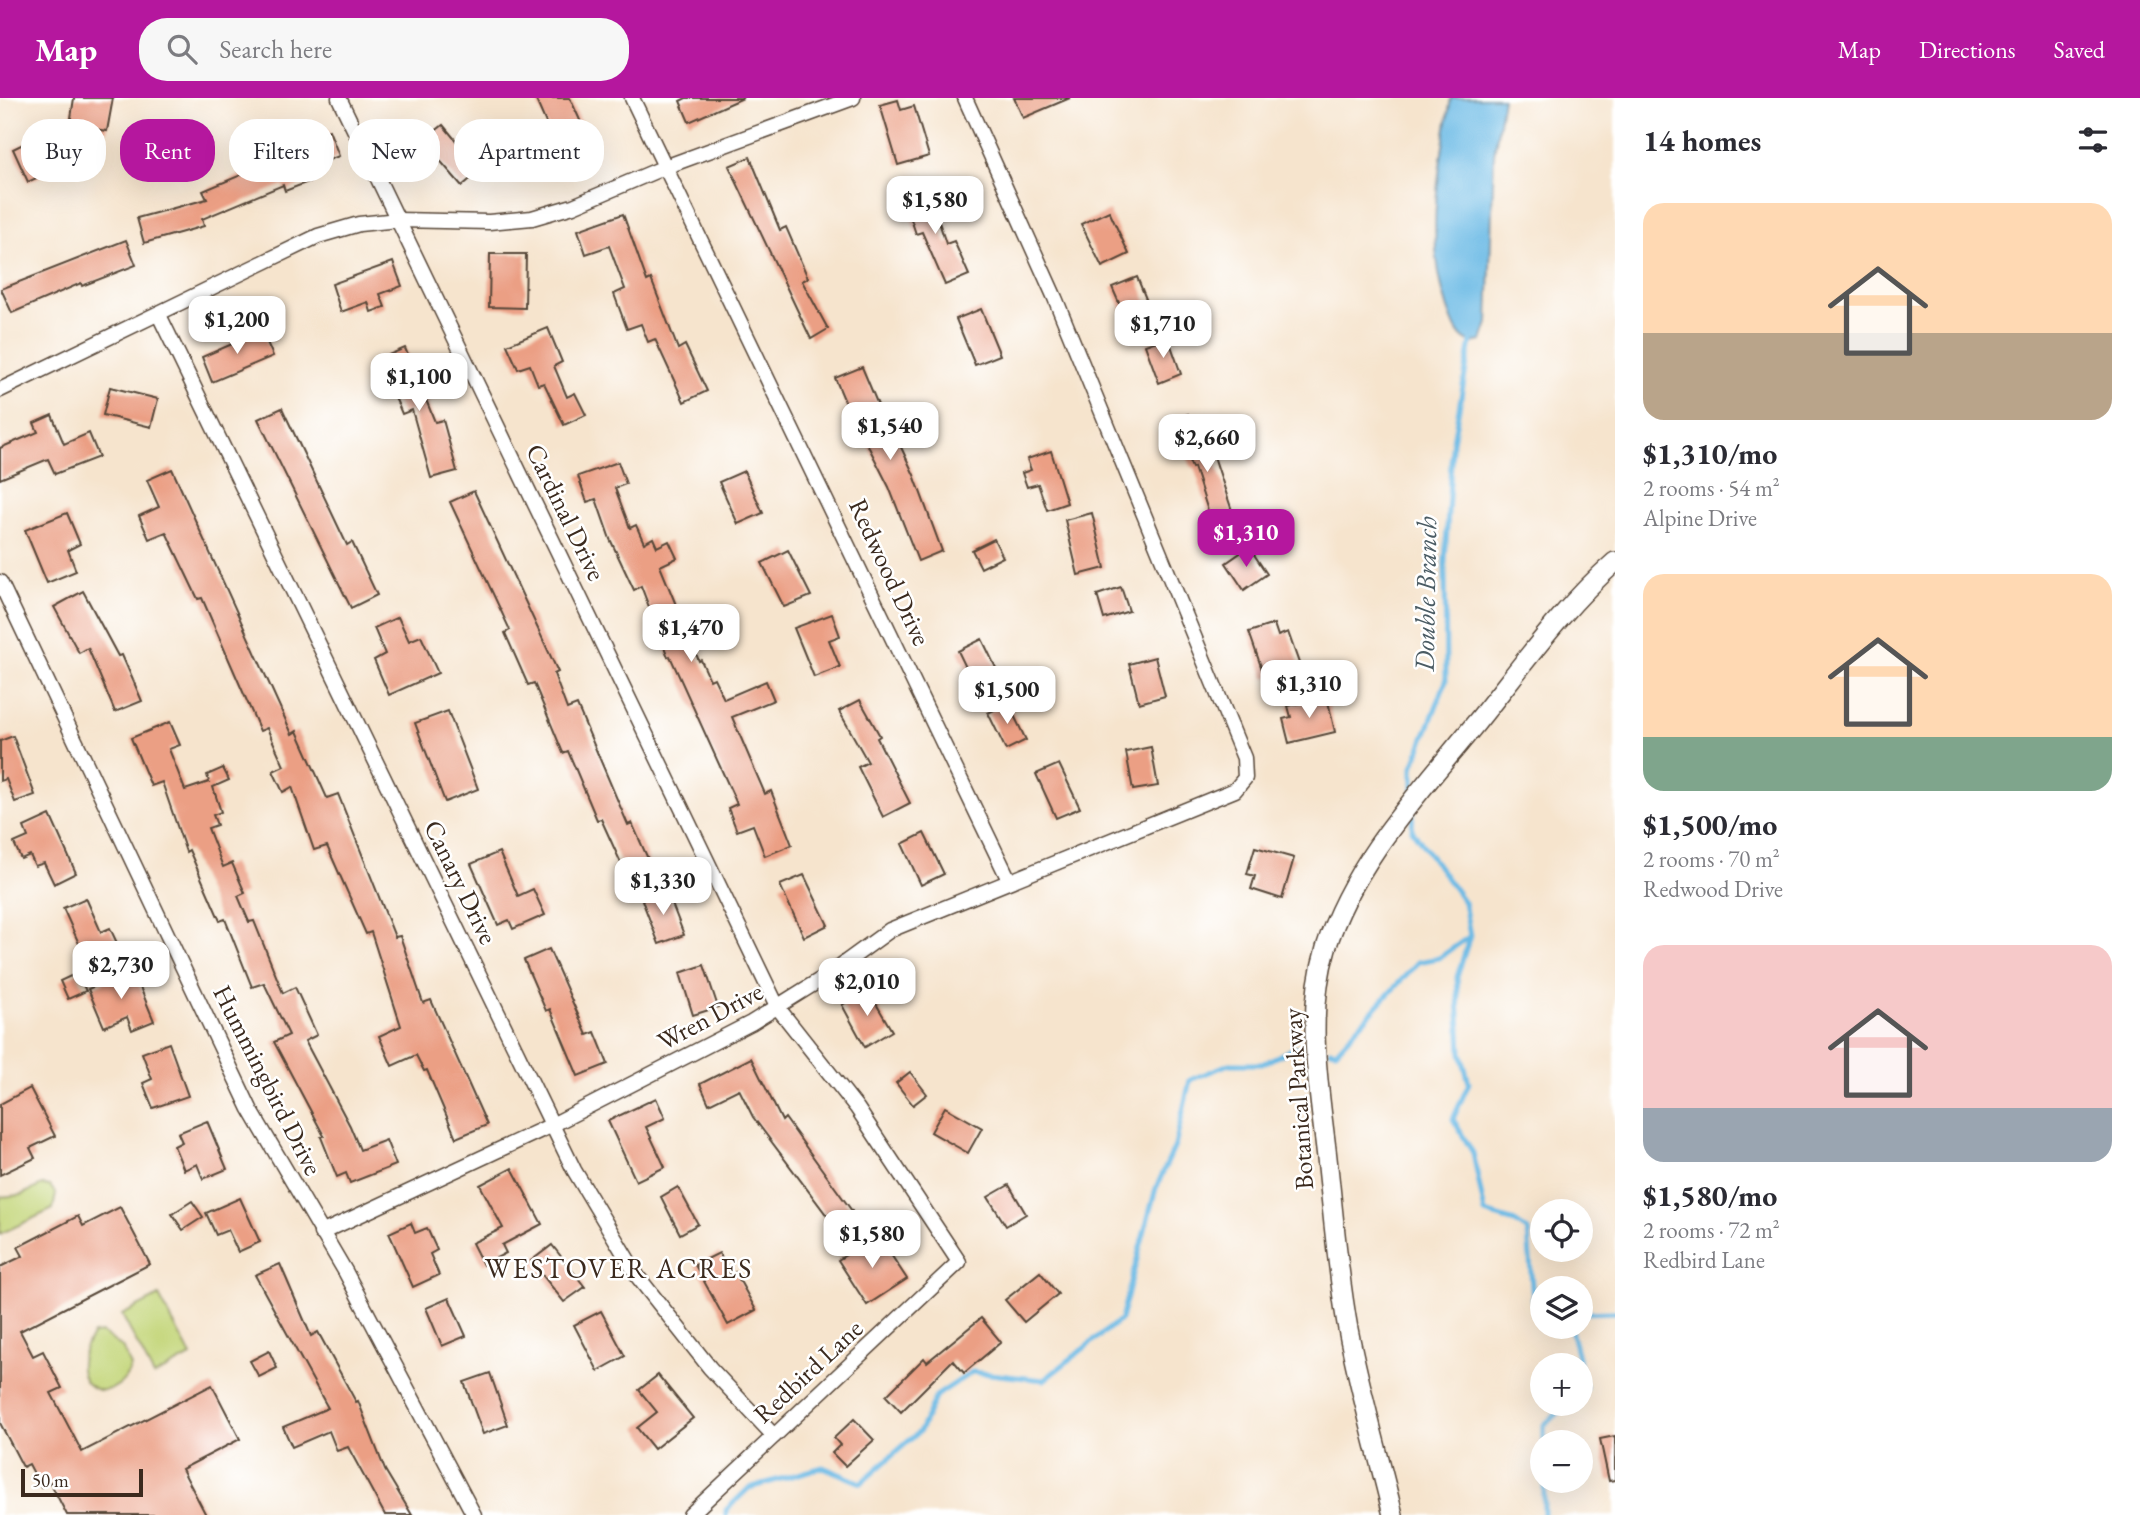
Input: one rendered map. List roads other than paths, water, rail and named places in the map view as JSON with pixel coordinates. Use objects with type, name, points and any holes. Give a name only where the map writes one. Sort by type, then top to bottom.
[{"type":"street","name":"Cardinal Drive","points":[[339,98],[778,1008],[857,1108],[959,1262]]},
{"type":"street","name":"Redwood Drive","points":[[632,98],[1009,880]]},
{"type":"street","points":[[0,390],[318,236],[359,224],[398,220],[489,222],[532,218],[573,206],[665,167],[853,98]]},
{"type":"street","name":"Wren Drive","points":[[321,1233],[552,1125],[778,1008],[890,930],[1235,790],[1245,778],[1244,758],[1055,298],[965,98]]},
{"type":"street","name":"Canary Drive","points":[[159,314],[574,1170],[638,1277],[710,1368],[774,1436]]},
{"type":"street","name":"Botanical Parkway","points":[[1393,1515],[1348,1327],[1315,1032],[1316,995],[1327,947],[1362,870],[1428,782],[1590,585],[1615,562]]},
{"type":"street","name":"Hummingbird Drive","points":[[0,582],[250,1109],[345,1271],[474,1515]]},
{"type":"street","name":"Redbird Lane","points":[[690,1515],[959,1262]]},
{"type":"water","points":[[1451,98],[1503,98],[1494,154],[1488,323],[1482,341],[1472,343],[1459,334],[1454,324],[1441,283],[1437,257],[1435,230],[1438,178]]},
{"type":"waterway","name":"Double Branch","points":[[1413,790],[1413,767],[1446,681],[1445,561],[1452,447],[1472,336]]},
{"type":"waterway","name":"Double Branch","points":[[1413,810],[1412,830],[1464,902],[1470,936],[1457,977],[1461,1053],[1469,1083],[1453,1119],[1473,1153],[1485,1213],[1515,1222],[1528,1231],[1531,1276]]},
{"type":"waterway","points":[[1330,1050],[1336,1051],[1418,962],[1439,958],[1470,936]]},
{"type":"waterway","points":[[726,1515],[726,1510],[749,1488],[823,1467],[861,1483],[920,1431],[936,1396],[972,1372],[1044,1380],[1121,1319],[1156,1188],[1175,1146],[1190,1080],[1229,1064],[1262,1064],[1294,1048],[1301,1048]]},
{"type":"waterway","points":[[1593,1313],[1615,1312]]},
{"type":"waterway","name":"Double Branch","points":[[1573,1339],[1577,1353]]},
{"type":"waterway","name":"Double Branch","points":[[1544,1430],[1544,1425],[1554,1416]]},
{"type":"waterway","name":"Double Branch","points":[[1544,1493],[1544,1515]]},
{"type":"district","name":"WESTOVER ACRES","points":[[619,1268]]}]
